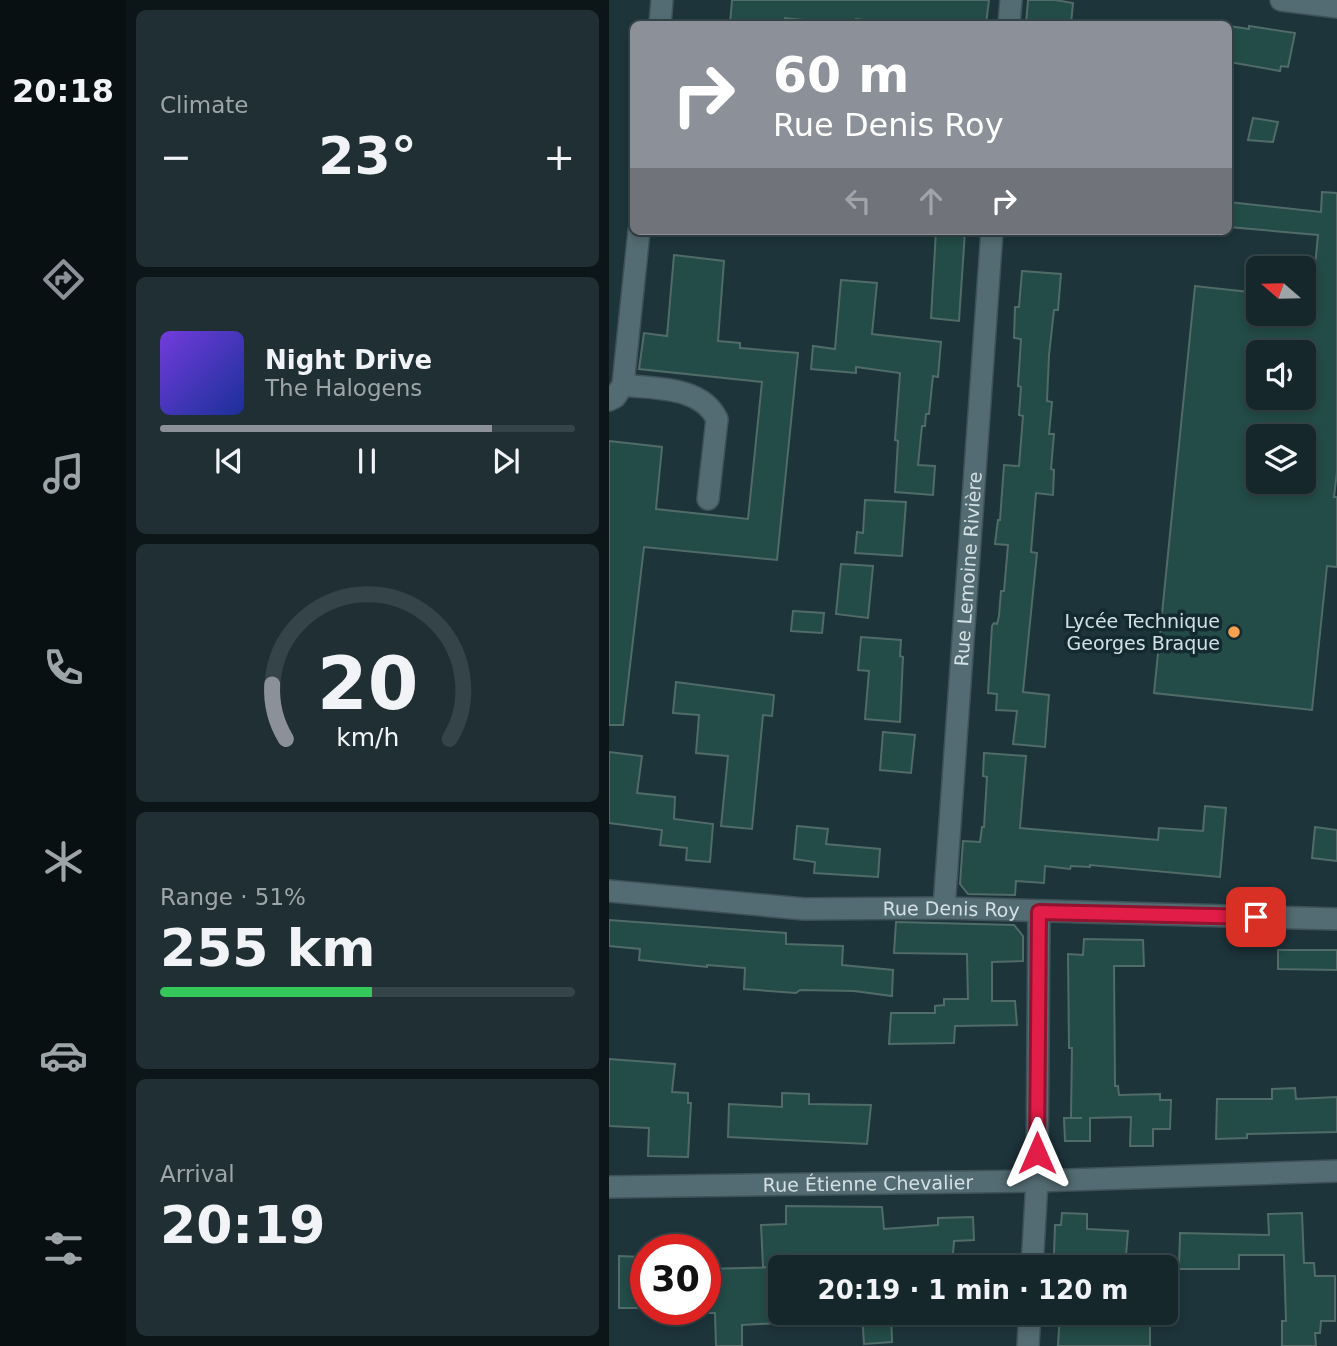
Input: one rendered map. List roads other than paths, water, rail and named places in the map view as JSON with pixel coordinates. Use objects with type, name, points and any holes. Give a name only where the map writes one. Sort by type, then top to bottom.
[{"type":"street","points":[[660,21],[662,0]]},
{"type":"street","points":[[1009,21],[1011,0]]},
{"type":"street","points":[[1281,0],[1337,7]]},
{"type":"street","points":[[638,235],[616,393],[691,394],[712,408],[717,419],[708,499]]},
{"type":"street","name":"Rue Lemoine Rivière","points":[[944,908],[992,235]]},
{"type":"street","name":"Rue Denis Roy","points":[[609,891],[804,909],[944,908],[1337,919]]},
{"type":"street","points":[[1033,1255],[1037,1181],[1039,912]]},
{"type":"street","name":"Rue Étienne Chevalier","points":[[609,1187],[1037,1181],[1337,1171]]},
{"type":"street","points":[[1028,1346],[1029,1325]]},
{"type":"place","name":"Lycée Technique Georges Braque","points":[[1234,632]]}]
